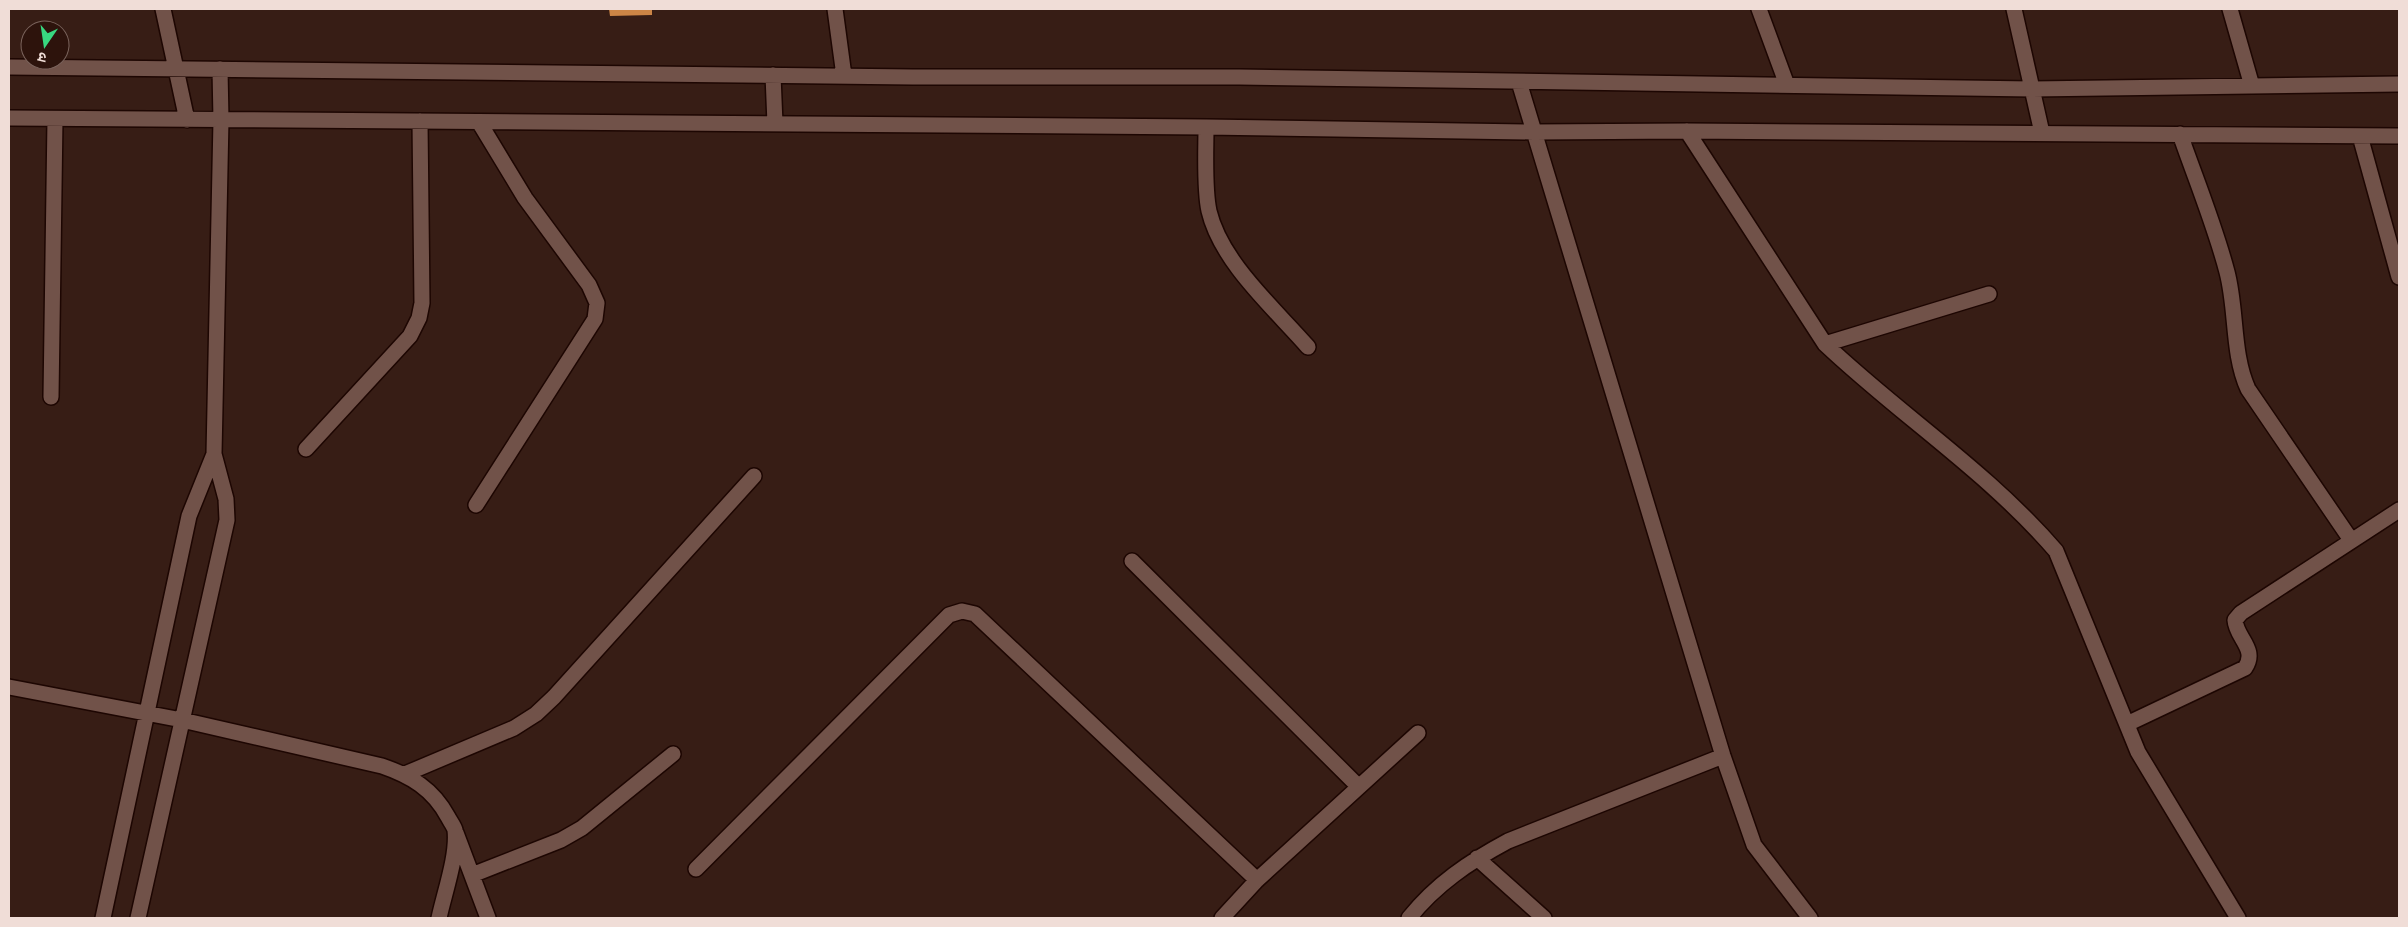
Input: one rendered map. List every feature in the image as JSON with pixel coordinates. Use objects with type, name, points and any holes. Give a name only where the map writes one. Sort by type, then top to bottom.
[{"type":"street","points":[[163,9],[187,120]]},
{"type":"street","points":[[834,9],[844,76]]},
{"type":"street","points":[[1759,9],[1787,85]]},
{"type":"street","points":[[2014,9],[2042,133]]},
{"type":"street","points":[[2230,9],[2252,86]]},
{"type":"street","points":[[9,68],[175,68],[2032,89],[2399,84]]},
{"type":"street","points":[[138,918],[227,520],[226,499],[214,454],[221,120],[220,69]]},
{"type":"street","points":[[774,75],[775,124]]},
{"type":"street","points":[[1519,82],[1723,756],[1754,845],[1810,918]]},
{"type":"street","points":[[9,118],[1206,127],[1534,132],[1687,131],[2399,136]]},
{"type":"street","points":[[51,397],[55,119]]},
{"type":"street","points":[[306,449],[410,336],[419,318],[422,303],[420,122]]},
{"type":"street","points":[[476,505],[595,319],[598,302],[589,285],[526,198],[479,122]]},
{"type":"street","points":[[1206,127],[1209,210],[1216,235],[1229,257],[1308,347]]},
{"type":"street","points":[[1687,131],[1825,344],[1852,370],[1971,466],[2056,550],[2138,752],[2238,918]]},
{"type":"street","points":[[2180,134],[2227,272],[2234,307],[2242,375],[2248,389],[2351,540]]},
{"type":"street","points":[[2360,136],[2399,277]]},
{"type":"street","points":[[1825,344],[1989,294]]},
{"type":"street","points":[[103,918],[189,516],[214,454]]},
{"type":"street","points":[[405,774],[514,728],[536,714],[554,697],[754,476]]},
{"type":"street","points":[[2127,724],[2245,668],[2250,661],[2250,650],[2236,627],[2235,620],[2241,612],[2399,510]]},
{"type":"street","points":[[1132,561],[1359,787]]},
{"type":"street","points":[[696,869],[949,616],[962,611],[974,614],[1257,880]]},
{"type":"street","points":[[9,687],[182,720],[382,766],[405,774],[424,787],[440,803],[455,830],[488,918]]},
{"type":"street","points":[[1222,918],[1257,880],[1418,733]]},
{"type":"street","points":[[472,875],[561,840],[582,828],[673,754]]},
{"type":"street","points":[[1408,918],[1424,899],[1451,875],[1508,841],[1723,756]]},
{"type":"street","points":[[439,918],[453,856],[455,830]]},
{"type":"street","points":[[1477,858],[1544,918]]},
{"type":"building","points":[[609,9],[652,9],[652,15],[610,16]]}]
